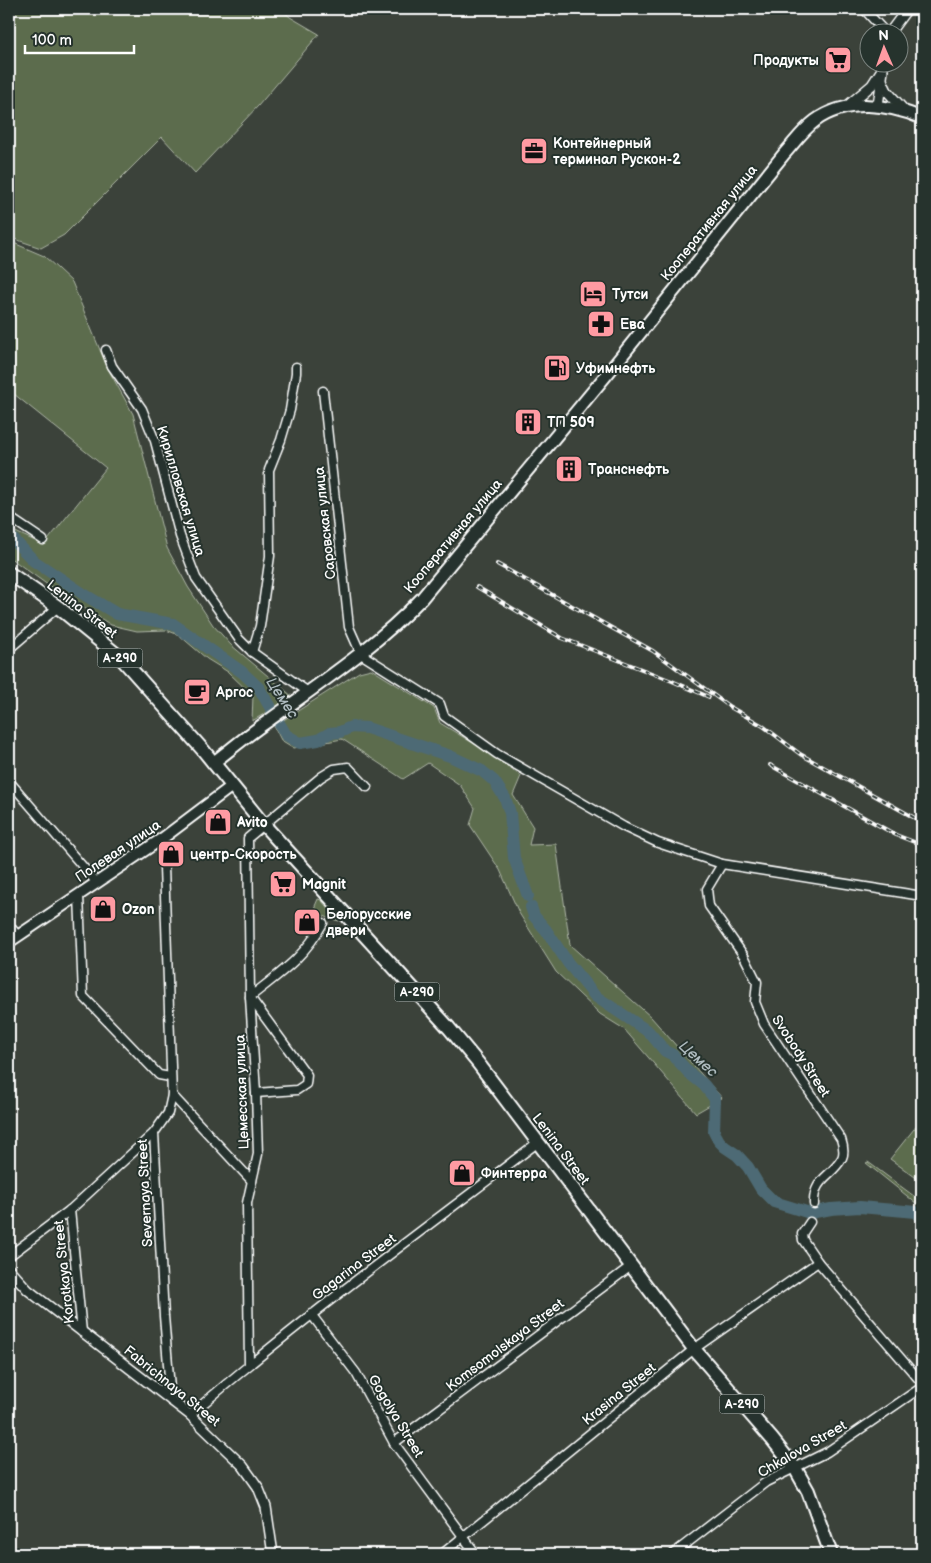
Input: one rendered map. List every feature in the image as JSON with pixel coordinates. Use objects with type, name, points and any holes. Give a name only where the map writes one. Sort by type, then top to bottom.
[{"type":"highway","name":"Lenina Street","points":[[9,573],[58,607],[122,659],[213,762],[264,825],[449,1028],[478,1063],[694,1349],[795,1468],[808,1490],[831,1554]]},
{"type":"main road","name":"Кооперативная улица","points":[[213,762],[401,620],[422,598],[801,134],[817,120],[845,108],[878,105],[904,110],[922,118]]},
{"type":"main road","name":"Полевая улица","points":[[9,942],[163,838],[232,786]]},
{"type":"street","points":[[864,9],[876,22]]},
{"type":"street","points":[[897,22],[907,9]]},
{"type":"street","points":[[845,108],[872,85],[879,72]]},
{"type":"street","points":[[878,105],[883,72]]},
{"type":"street","points":[[882,80],[891,96],[904,110]]},
{"type":"street","name":"Кирилловская улица","points":[[106,350],[112,366],[142,409],[155,441],[180,536],[196,578],[234,632],[252,652],[308,692]]},
{"type":"street","points":[[252,652],[260,626],[270,556],[269,470],[290,410],[296,367]]},
{"type":"street","name":"Саровская улица","points":[[323,391],[349,627],[360,652]]},
{"type":"street","points":[[9,517],[43,540]]},
{"type":"street","points":[[9,649],[58,607]]},
{"type":"street","points":[[360,652],[440,704],[444,716],[497,754],[624,827],[658,843],[722,864],[922,896]]},
{"type":"street","points":[[264,825],[321,777],[334,769],[348,767],[367,787]]},
{"type":"street","points":[[9,781],[97,883]]},
{"type":"street","name":"Цемесская улица","points":[[249,1364],[247,1203],[258,1154],[250,997],[248,838],[264,825]]},
{"type":"street","name":"Severnaya Street","points":[[163,838],[172,1095],[168,1114],[154,1132],[164,1316],[171,1401]]},
{"type":"street","name":"Svobody Street","points":[[722,864],[707,889],[709,906],[744,956],[757,982],[755,1002],[764,1024],[841,1139],[844,1148],[843,1158],[818,1185],[814,1195],[814,1204]]},
{"type":"street","points":[[79,895],[83,996],[159,1075],[170,1077]]},
{"type":"street","points":[[256,1093],[298,1090],[306,1084],[306,1075],[250,997],[298,958],[313,941],[323,923]]},
{"type":"street","points":[[9,925],[18,936]]},
{"type":"street","points":[[172,1095],[252,1181]]},
{"type":"street","points":[[9,1256],[70,1210],[154,1132]]},
{"type":"street","name":"Gagarina Street","points":[[190,1415],[249,1364],[312,1314],[537,1143]]},
{"type":"street","name":"Korotkaya Street","points":[[70,1210],[82,1332]]},
{"type":"street","points":[[810,1222],[802,1234],[803,1240],[818,1262],[922,1384]]},
{"type":"street","name":"Krasina Street","points":[[442,1554],[694,1349],[818,1262]]},
{"type":"street","name":"Komsomolskaya Street","points":[[394,1443],[631,1266]]},
{"type":"street","name":"Fabrichnaya Street","points":[[9,1269],[28,1290],[190,1415],[243,1466],[258,1487],[266,1507],[273,1554]]},
{"type":"street","name":"Gogolya Street","points":[[312,1314],[356,1373],[394,1443],[476,1554]]},
{"type":"street","name":"Chkalova Street","points":[[673,1554],[766,1482],[827,1452],[922,1388]]},
{"type":"green space","points":[[9,9],[281,9],[290,17],[319,34],[258,106],[195,173],[162,137],[64,235],[41,248],[9,237]]},
{"type":"green space","points":[[9,241],[44,256],[72,282],[107,367],[133,414],[167,548],[188,587],[213,625],[231,645],[293,697],[252,721],[253,696],[228,672],[207,659],[179,635],[166,630],[137,631],[111,625],[45,583],[9,557],[9,529],[44,545],[106,468],[9,390]]},
{"type":"green space","points":[[371,669],[434,708],[440,723],[478,746],[521,776],[513,795],[533,827],[529,845],[556,844],[570,945],[651,1017],[722,1098],[696,1113],[624,1029],[600,1014],[556,972],[519,913],[500,870],[470,825],[475,808],[460,785],[428,763],[403,779],[342,739],[294,748],[281,740],[274,726],[359,672]]},
{"type":"green space","points":[[318,899],[339,921],[328,918],[319,912],[315,906]]},
{"type":"green space","points":[[922,1119],[922,1182],[890,1159]]},
{"type":"green space","points":[[868,1162],[922,1202],[922,1208],[866,1163]]},
{"type":"waterway","name":"Цемес","points":[[9,535],[34,561],[117,614],[173,624],[242,672],[259,688],[286,735],[300,743],[318,740],[330,733],[340,732],[351,727],[367,728],[450,756],[482,771],[494,781],[505,798],[510,813],[514,858],[528,896]]},
{"type":"waterway","name":"Цемес","points":[[531,907],[534,916],[595,996],[649,1032],[665,1051],[673,1055],[689,1073],[704,1085],[715,1099],[714,1132],[719,1141],[737,1155],[748,1167],[761,1189],[774,1202],[810,1213],[860,1207],[916,1212],[922,1218]]},
{"type":"railway","points":[[497,564],[653,651],[730,707],[763,726],[800,754],[922,822]]},
{"type":"railway","points":[[477,587],[562,638],[709,697]]},
{"type":"railway","points":[[770,765],[896,835],[922,845]]},
{"type":"place","name":"Продукты","points":[[838,60]]},
{"type":"place","name":"Контейнерный терминал Рускон-2","points":[[534,151]]},
{"type":"place","name":"Тутси","points":[[593,294]]},
{"type":"place","name":"Ева","points":[[601,324]]},
{"type":"place","name":"Уфимнефть","points":[[557,368]]},
{"type":"place","name":"ТП 509","points":[[528,422]]},
{"type":"place","name":"Транснефть","points":[[569,469]]},
{"type":"place","name":"Аргос","points":[[197,692]]},
{"type":"place","name":"Avito","points":[[218,822]]},
{"type":"place","name":"центр-Скорость","points":[[171,854]]},
{"type":"place","name":"Magnit","points":[[283,884]]},
{"type":"place","name":"Ozon","points":[[103,909]]},
{"type":"place","name":"Белорусские двери","points":[[307,922]]},
{"type":"place","name":"Финтерра","points":[[462,1173]]}]
